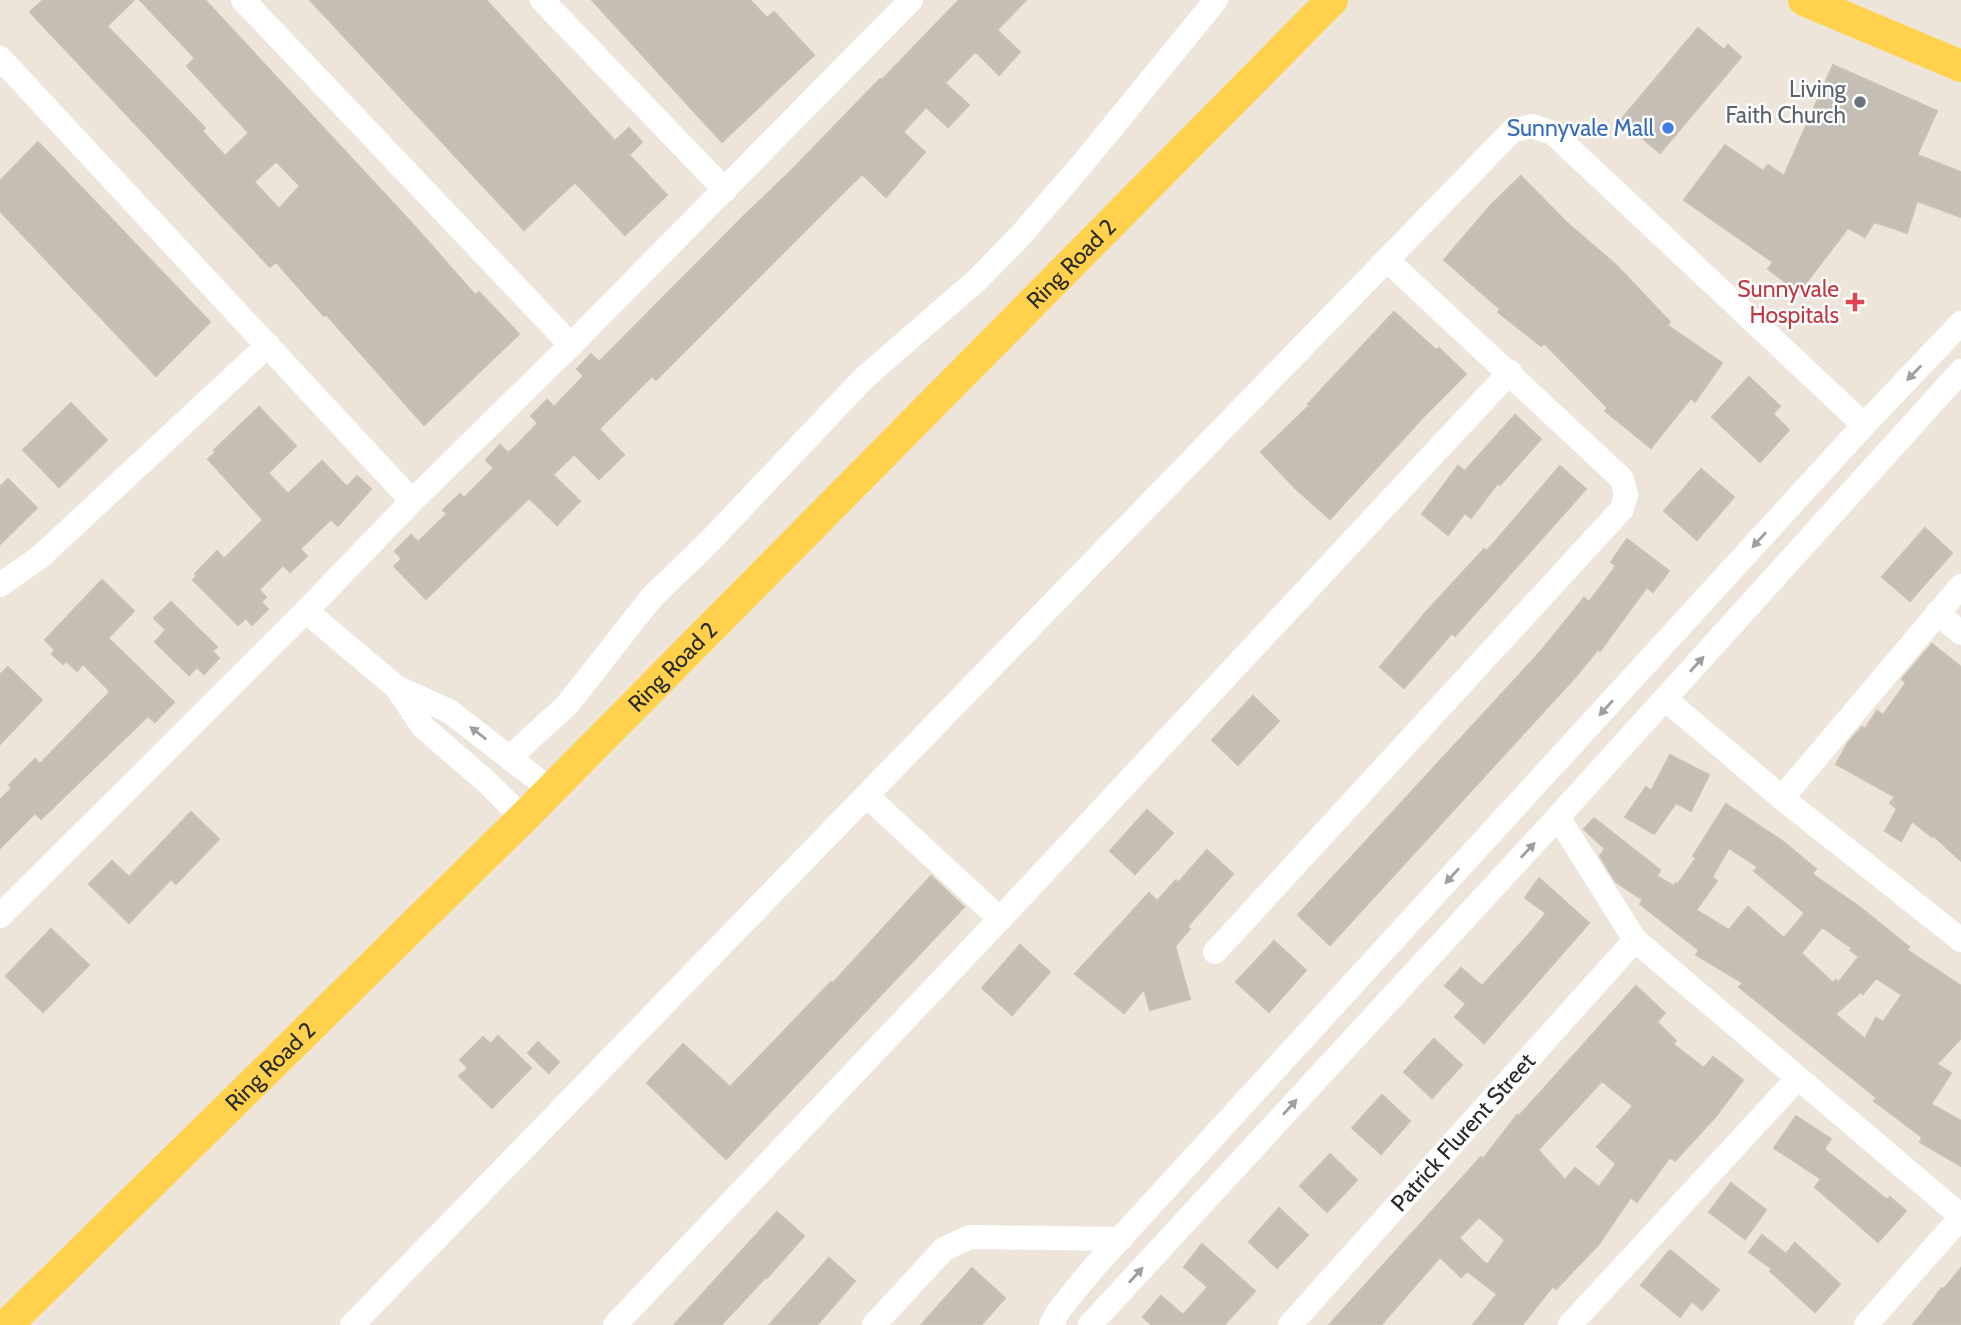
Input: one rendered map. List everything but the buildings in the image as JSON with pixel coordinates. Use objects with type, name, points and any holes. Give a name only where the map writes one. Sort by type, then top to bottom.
[{"type":"main road","name":"Ring Road 2","points":[[7,1325],[551,790],[1332,0]]},
{"type":"main road","points":[[1804,0],[1961,66]]},
{"type":"street","points":[[243,0],[571,345]]},
{"type":"street","points":[[542,0],[725,190]]},
{"type":"street","points":[[0,916],[306,611],[412,500],[571,345],[911,0]]},
{"type":"street","points":[[509,758],[567,705],[652,597],[708,543],[864,378],[978,280],[1020,236],[1216,0]]},
{"type":"street","points":[[0,58],[412,500]]},
{"type":"street","points":[[352,1325],[1512,131],[1532,126],[1553,133],[1864,425]]},
{"type":"street","points":[[1215,952],[1622,509],[1626,495],[1622,479],[1387,260]]},
{"type":"street","points":[[1079,1325],[1055,1318],[1121,1239],[1864,425],[1961,323]]},
{"type":"street","points":[[0,585],[40,557],[268,345]]},
{"type":"street","points":[[1090,1325],[1558,817],[1961,371]]},
{"type":"street","points":[[615,1325],[1000,919],[1510,372]]},
{"type":"street","points":[[1782,798],[1961,586]]},
{"type":"street","points":[[306,611],[396,687],[423,727],[488,783],[523,818]]},
{"type":"street","points":[[1937,613],[1961,633]]},
{"type":"street","points":[[396,687],[449,710],[551,790]]},
{"type":"street","points":[[1665,699],[1782,798],[1961,940]]},
{"type":"street","points":[[867,796],[1000,919]]},
{"type":"street","points":[[1558,817],[1635,940],[1961,1217],[1866,1325]]},
{"type":"street","name":"Patrick Flurent Street","points":[[1290,1325],[1635,940]]},
{"type":"street","points":[[1357,981],[1382,1006]]},
{"type":"street","points":[[1570,1325],[1797,1079]]},
{"type":"street","points":[[874,1325],[944,1249],[970,1237],[1121,1239]]},
{"type":"place","name":"Living Faith Church","points":[[1860,102]]},
{"type":"place","name":"Sunnyvale Mall","points":[[1668,128]]},
{"type":"place","name":"Sunnyvale Hospitals","points":[[1855,302]]}]
